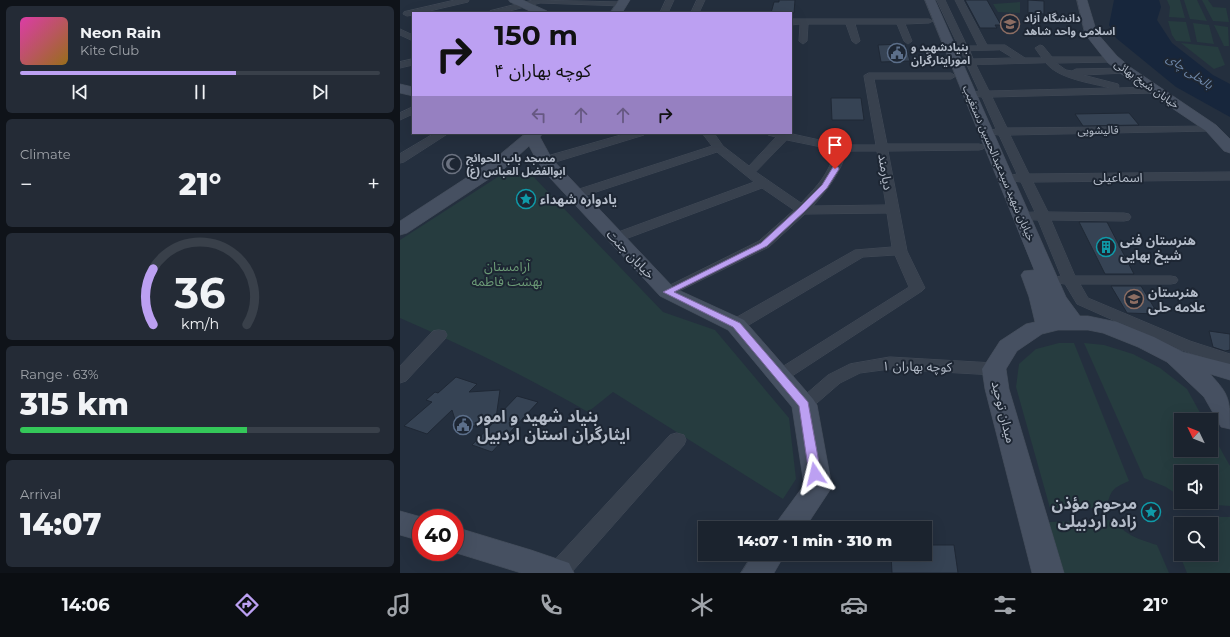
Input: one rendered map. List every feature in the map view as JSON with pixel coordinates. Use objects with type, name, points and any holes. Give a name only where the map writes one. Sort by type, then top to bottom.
[{"type":"main road","points":[[519,2],[540,12]]},
{"type":"main road","name":"خیابان شیخ بهائی","points":[[1084,2],[1091,34],[1112,59],[1125,70],[1211,128],[1230,148]]},
{"type":"main road","name":"خیابان شهید سیدعبدالحسین دستغیب","points":[[929,21],[947,27]]},
{"type":"main road","name":"خیابان شهید سیدعبدالحسین دستغیب","points":[[929,21],[947,27]]},
{"type":"main road","name":"خیابان شهید سیدعبدالحسین دستغیب","points":[[947,27],[982,140],[1005,178],[1056,298],[1073,322]]},
{"type":"main road","name":"خیابان شهید سیدعبدالحسین دستغیب","points":[[947,27],[982,140],[1040,297],[1047,325]]},
{"type":"main road","points":[[400,88],[412,92]]},
{"type":"main road","points":[[498,165],[529,134]]},
{"type":"main road","points":[[400,229],[462,184],[483,165],[529,134]]},
{"type":"main road","name":"خیابان جنت","points":[[529,134],[545,160],[574,195],[667,292],[736,325],[804,405],[818,487],[794,521]]},
{"type":"main road","points":[[400,217],[498,165],[525,157],[545,160]]},
{"type":"main road","name":"میدان توحید","points":[[1048,573],[997,389],[994,369],[1008,346],[1034,329],[1047,325],[1073,322],[1109,327],[1146,342],[1175,357],[1213,391],[1230,420]]},
{"type":"main road","points":[[1175,357],[1230,372]]},
{"type":"main road","points":[[400,523],[412,526]]},
{"type":"main road","points":[[464,543],[532,563],[558,573]]},
{"type":"main road","points":[[757,573],[765,561]]},
{"type":"street","points":[[415,12],[465,0]]},
{"type":"street","points":[[494,12],[519,2],[542,0],[597,1],[625,7]]},
{"type":"street","points":[[664,12],[670,0]]},
{"type":"street","points":[[695,12],[701,0]]},
{"type":"street","points":[[586,12],[597,1]]},
{"type":"street","points":[[960,2],[984,48]]},
{"type":"street","points":[[947,27],[960,2]]},
{"type":"street","points":[[776,134],[842,148],[882,148],[869,76],[947,27],[968,17]]},
{"type":"street","points":[[900,21],[908,41]]},
{"type":"street","points":[[792,22],[929,21]]},
{"type":"street","points":[[803,41],[804,22]]},
{"type":"street","points":[[850,22],[856,42]]},
{"type":"street","points":[[947,27],[1022,60],[1112,59]]},
{"type":"street","points":[[947,27],[976,34]]},
{"type":"street","points":[[947,27],[984,48],[1002,47],[1022,60]]},
{"type":"street","points":[[947,27],[986,94],[1044,216],[1070,280],[1082,301],[1184,344],[1230,360]]},
{"type":"street","points":[[400,32],[412,36]]},
{"type":"street","points":[[400,39],[412,36]]},
{"type":"street","points":[[1040,48],[1054,67],[1063,72],[1102,83],[1139,91]]},
{"type":"street","points":[[400,65],[412,62]]},
{"type":"street","points":[[1063,72],[1125,70]]},
{"type":"street","points":[[969,95],[1154,90]]},
{"type":"street","points":[[400,117],[412,111]]},
{"type":"street","name":"قالیشویی","points":[[982,140],[1003,132],[1211,128]]},
{"type":"street","points":[[400,159],[441,134]]},
{"type":"street","points":[[545,160],[636,134]]},
{"type":"street","points":[[709,134],[718,148],[763,183],[802,210],[892,209]]},
{"type":"street","points":[[749,172],[784,136]]},
{"type":"street","name":"دیارمند","points":[[780,376],[917,288],[900,251],[882,148],[982,140]]},
{"type":"street","points":[[574,195],[718,148]]},
{"type":"street","points":[[667,292],[764,244],[802,210],[824,186],[835,169],[842,148]]},
{"type":"street","name":"اسماعیلی","points":[[1005,178],[1230,176]]},
{"type":"street","points":[[616,238],[763,183]]},
{"type":"street","points":[[1021,216],[1124,217]]},
{"type":"street","points":[[736,325],[860,253],[900,251]]},
{"type":"street","points":[[1048,280],[1171,280]]},
{"type":"street","points":[[400,377],[439,335]]},
{"type":"street","name":"کوچه بهاران ۱","points":[[804,405],[834,379],[856,368],[890,362],[994,369]]},
{"type":"street","points":[[558,573],[677,440]]},
{"type":"green space","points":[[1167,0],[1180,0],[1185,18],[1169,17],[1170,7]]},
{"type":"green space","points":[[1184,0],[1197,0],[1207,21],[1190,19]]},
{"type":"green space","points":[[1202,0],[1208,0],[1213,7],[1226,8],[1229,22],[1213,21]]},
{"type":"green space","points":[[1020,2],[1020,13],[998,12],[993,4]]},
{"type":"green space","points":[[1168,21],[1186,22],[1191,42],[1176,41],[1172,35]]},
{"type":"green space","points":[[1193,23],[1209,25],[1214,44],[1197,42]]},
{"type":"green space","points":[[1214,25],[1228,27],[1229,46],[1224,46]]},
{"type":"green space","points":[[1181,43],[1218,47],[1225,65],[1214,69]]},
{"type":"green space","name":"آرامستان بهشت فاطمه","points":[[510,169],[522,173],[527,170],[663,312],[715,330],[789,418],[796,479],[783,499],[613,392],[588,412],[496,362],[400,318],[400,240]]},
{"type":"green space","points":[[1059,343],[1074,343],[1129,481],[1113,490],[1109,497],[1107,508],[1050,508],[1016,387],[1019,364],[1036,349]]},
{"type":"green space","points":[[1084,343],[1104,345],[1133,354],[1160,368],[1187,389],[1200,413],[1174,413],[1174,457],[1218,457],[1218,445],[1230,466],[1230,506],[1218,505],[1218,465],[1174,465],[1174,492],[1166,487],[1144,478]]},
{"type":"green space","points":[[1218,517],[1230,517],[1230,573],[1187,573],[1182,561],[1218,561]]},
{"type":"green space","points":[[1113,520],[1123,530],[1133,536],[1157,545],[1169,573],[1063,573],[1049,522]]},
{"type":"water","name":"بالخلی چای","points":[[1114,0],[1159,0],[1161,7],[1157,20],[1172,43],[1213,75],[1230,84],[1230,117],[1176,87],[1116,38],[1109,25]]},
{"type":"building","points":[[779,0],[795,0],[794,13],[771,12],[774,2],[779,2]]},
{"type":"building","points":[[965,0],[987,0],[1001,25],[995,25],[997,28],[980,28]]},
{"type":"building","points":[[1028,0],[1044,1],[1044,14],[1028,13]]},
{"type":"building","name":"بنیادشهید و امورایثارگران","points":[[905,44],[910,61],[881,62],[878,45]]},
{"type":"building","points":[[831,98],[861,98],[864,120],[832,120]]},
{"type":"building","points":[[1129,113],[1139,125],[1083,126],[1075,114]]},
{"type":"building","name":"هنرستان فنی شیخ بهایی","points":[[1079,222],[1107,222],[1134,274],[1105,274]]},
{"type":"building","name":"هنرستان علامه حلی","points":[[1111,286],[1141,286],[1158,314],[1127,313]]},
{"type":"building","points":[[1209,331],[1230,334],[1230,350],[1225,351],[1213,347]]},
{"type":"building","points":[[456,377],[477,384],[469,392],[500,390],[496,418],[517,396],[538,402],[492,452],[472,445],[494,422],[458,429],[452,410],[427,434],[404,426],[432,402],[426,400],[435,392],[438,393]]},
{"type":"building","points":[[932,545],[954,545],[958,573],[892,573],[891,561],[932,561]]},
{"type":"place","name":"دانشگاه آزاد اسلامی واحد شاهد","points":[[1010,24]]},
{"type":"place","name":"بنیادشهید و امورایثارگران","points":[[897,53]]},
{"type":"place","name":"مسجد باب الحوائج ابوالفضل العباس (ع)","points":[[452,164]]},
{"type":"place","name":"یادواره شهداء","points":[[526,199]]},
{"type":"place","name":"هنرستان فنی شیخ بهایی","points":[[1106,247]]},
{"type":"place","name":"هنرستان علامه حلی","points":[[1134,299]]},
{"type":"place","name":"بنیاد شهید و امور ایثارگران استان اردبیل","points":[[463,425]]},
{"type":"place","name":"مرحوم مؤذن زاده اردبیلی","points":[[1151,512]]},
{"type":"route","points":[[815,474],[804,405],[736,325],[667,292],[764,244],[802,210],[824,186],[835,169]]}]
